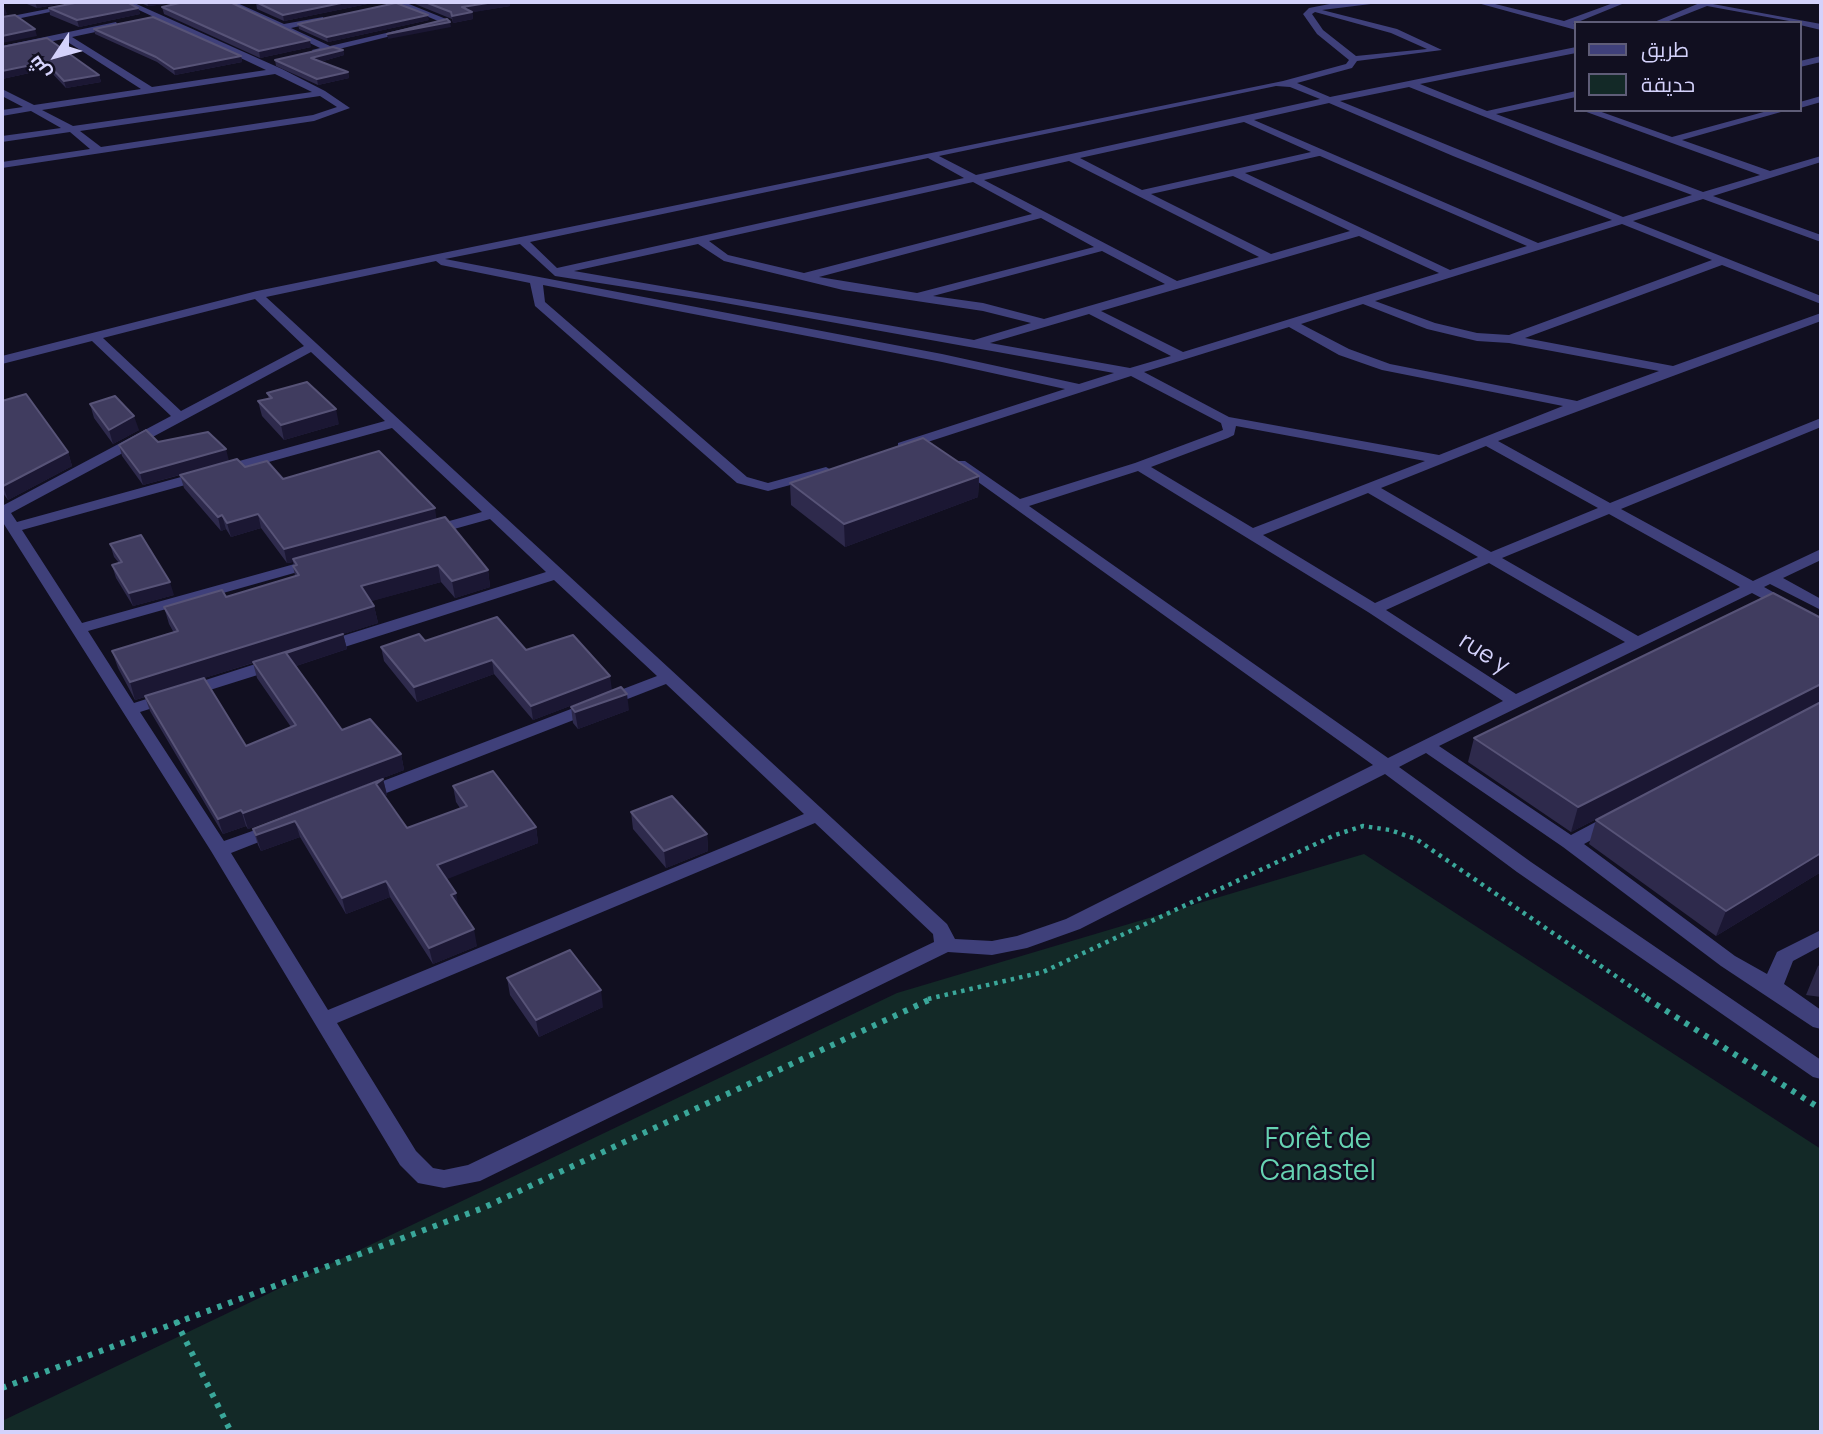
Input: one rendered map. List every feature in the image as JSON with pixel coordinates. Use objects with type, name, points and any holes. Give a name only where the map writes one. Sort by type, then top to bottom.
[{"type":"street","points":[[2,20],[94,2]]},
{"type":"street","points":[[2,165],[314,118],[345,108],[263,63],[157,16],[145,16],[126,2]]},
{"type":"street","points":[[229,2],[329,49]]},
{"type":"street","points":[[303,55],[447,21],[398,2],[386,5]]},
{"type":"street","points":[[1354,60],[1320,32],[1307,14],[1312,10],[1346,3],[1383,2]]},
{"type":"street","points":[[1478,2],[1574,26]]},
{"type":"street","points":[[1565,24],[1623,2]]},
{"type":"street","points":[[1661,21],[1708,2],[1793,21]]},
{"type":"street","points":[[241,7],[260,4]]},
{"type":"street","points":[[145,16],[171,7]]},
{"type":"street","points":[[2,360],[257,295],[524,242],[1264,83],[1285,83],[1349,66],[1354,60],[1438,50],[1394,31],[1312,10]]},
{"type":"street","points":[[284,27],[335,16]]},
{"type":"street","points":[[2,49],[131,22]]},
{"type":"street","points":[[1802,23],[1821,27]]},
{"type":"street","points":[[64,36],[151,92]]},
{"type":"street","points":[[536,280],[554,271],[1329,100],[1574,50]]},
{"type":"street","points":[[1802,52],[1821,57]]},
{"type":"street","points":[[1556,55],[1574,60]]},
{"type":"street","points":[[1802,63],[1821,57]]},
{"type":"street","points":[[263,63],[276,60]]},
{"type":"street","points":[[2,113],[279,71]]},
{"type":"street","points":[[1285,83],[1821,300]]},
{"type":"street","points":[[1409,83],[1703,195],[1817,234]]},
{"type":"street","points":[[2,92],[28,109],[73,130],[101,152]]},
{"type":"street","points":[[2,139],[321,93]]},
{"type":"street","points":[[1485,114],[1574,94]]},
{"type":"street","points":[[1802,95],[1821,100]]},
{"type":"street","points":[[1552,99],[1574,106]]},
{"type":"street","points":[[1802,105],[1821,100]]},
{"type":"street","points":[[1592,112],[1769,174]]},
{"type":"street","points":[[1732,112],[1752,119]]},
{"type":"street","points":[[1672,140],[1776,112]]},
{"type":"street","points":[[1245,119],[1538,247]]},
{"type":"street","points":[[1142,194],[1319,153]]},
{"type":"street","points":[[929,155],[1175,285]]},
{"type":"street","points":[[1071,158],[1270,258]]},
{"type":"street","points":[[888,451],[1447,273],[1626,222],[1821,159]]},
{"type":"street","points":[[1232,171],[1447,273]]},
{"type":"street","points":[[806,277],[1045,214]]},
{"type":"street","points":[[977,343],[1359,232]]},
{"type":"street","points":[[700,240],[724,258],[806,277],[983,307],[1044,323]]},
{"type":"street","points":[[524,242],[554,271],[977,343],[1056,361],[1135,373],[1225,421],[1441,460]]},
{"type":"street","points":[[915,297],[1105,247]]},
{"type":"street","points":[[431,260],[942,358],[1080,388]]},
{"type":"street","points":[[1508,339],[1721,261]]},
{"type":"street","points":[[536,280],[539,303],[743,480],[768,487],[840,467]]},
{"type":"street","points":[[6,516],[220,850],[408,1158],[426,1176],[444,1179],[472,1174],[935,953],[943,945],[945,937],[940,929],[257,295]]},
{"type":"street","points":[[1363,300],[1431,326],[1477,337],[1508,339],[1671,370]]},
{"type":"street","points":[[1090,310],[1183,357]]},
{"type":"street","points":[[1252,534],[1578,405],[1821,317]]},
{"type":"street","points":[[1290,323],[1344,352],[1387,367],[1578,405]]},
{"type":"street","points":[[94,337],[178,415]]},
{"type":"street","points":[[6,516],[178,415],[312,347]]},
{"type":"street","points":[[1019,504],[1140,466],[1229,432],[1225,421]]},
{"type":"street","points":[[1374,609],[1491,557],[1821,422]]},
{"type":"street","points":[[6,516],[394,423]]},
{"type":"street","points":[[924,439],[1387,766],[1524,867],[1821,1070]]},
{"type":"street","points":[[1489,442],[1821,625]]},
{"type":"street","name":"rue y","points":[[1140,466],[1374,609],[1515,701],[1821,554]]},
{"type":"street","points":[[1368,487],[1638,643]]},
{"type":"street","points":[[412,536],[492,514]]},
{"type":"street","points":[[78,629],[332,558]]},
{"type":"street","points":[[130,710],[557,574]]},
{"type":"street","points":[[1770,578],[1821,605]]},
{"type":"street","points":[[348,801],[669,677]]},
{"type":"street","points":[[943,945],[992,948],[1020,943],[1073,924],[1515,701]]},
{"type":"street","points":[[1427,746],[1570,843],[1728,961],[1821,1021]]},
{"type":"street","points":[[1570,843],[1630,811]]},
{"type":"street","points":[[324,1020],[818,815]]},
{"type":"street","points":[[220,850],[297,821]]},
{"type":"street","points":[[1772,987],[1784,957],[1821,937]]},
{"type":"path","points":[[2,1388],[483,1208],[926,1000],[946,993],[1043,972],[1335,835],[1363,826],[1390,830],[1416,839],[1678,1019],[1821,1109]]},
{"type":"path","points":[[176,1321],[231,1432]]},
{"type":"green space","name":"Forêt de Canastel","points":[[1364,854],[1821,1149],[1821,1432],[2,1432],[2,1421],[897,993]]},
{"type":"building","points":[[80,2],[127,2],[138,8],[77,20],[49,8]]},
{"type":"building","points":[[184,2],[230,2],[310,40],[259,51],[162,7]]},
{"type":"building","points":[[256,2],[346,2],[283,15]]},
{"type":"building","points":[[425,2],[494,2],[462,7],[472,12],[452,16],[451,12]]},
{"type":"building","points":[[396,3],[428,15],[327,37],[298,24]]},
{"type":"building","points":[[15,15],[35,29],[2,36],[2,17]]},
{"type":"building","points":[[153,17],[241,56],[174,69],[156,57],[94,29]]},
{"type":"building","points":[[447,19],[450,22],[387,34]]},
{"type":"building","points":[[47,38],[99,75],[64,81],[46,62],[2,71],[2,47]]},
{"type":"building","points":[[333,47],[343,50],[311,58],[348,72],[317,79],[275,60]]},
{"type":"building","points":[[307,382],[336,409],[281,425],[258,401],[272,398],[267,393]]},
{"type":"building","points":[[26,394],[68,452],[3,486],[2,401]]},
{"type":"building","points":[[115,396],[134,416],[109,430],[90,404]]},
{"type":"building","points":[[146,430],[158,442],[208,432],[226,449],[140,473],[119,445]]},
{"type":"building","points":[[923,438],[979,476],[844,524],[790,483]]},
{"type":"building","points":[[379,451],[435,508],[284,549],[258,514],[227,523],[222,515],[218,517],[180,475],[237,459],[245,467],[267,461],[283,479]]},
{"type":"building","points":[[445,517],[488,570],[452,581],[438,565],[361,586],[374,606],[130,682],[112,651],[178,631],[164,607],[222,590],[226,597],[299,575],[293,566],[297,565],[293,559]]},
{"type":"building","points":[[141,535],[170,582],[129,593],[112,565],[122,562],[110,544]]},
{"type":"building","points":[[1773,593],[1821,618],[1821,684],[1578,807],[1474,738]]},
{"type":"building","points":[[497,617],[526,650],[573,635],[610,676],[531,706],[492,660],[414,687],[381,647],[419,634],[425,641]]},
{"type":"building","points":[[343,634],[286,653],[342,730],[370,719],[401,754],[243,813],[241,810],[218,819],[145,696],[204,678],[246,746],[296,725],[253,662]]},
{"type":"building","points":[[621,687],[627,694],[575,712],[571,707]]},
{"type":"building","points":[[1821,702],[1821,853],[1726,911],[1596,820]]},
{"type":"building","points":[[493,771],[536,827],[437,865],[456,893],[451,895],[474,929],[429,948],[386,881],[342,898],[295,821],[256,835],[253,829],[383,779],[376,784],[407,828],[467,806],[453,786]]},
{"type":"building","points":[[672,796],[707,834],[664,851],[631,812]]},
{"type":"building","points":[[570,950],[601,990],[536,1020],[507,978]]}]
